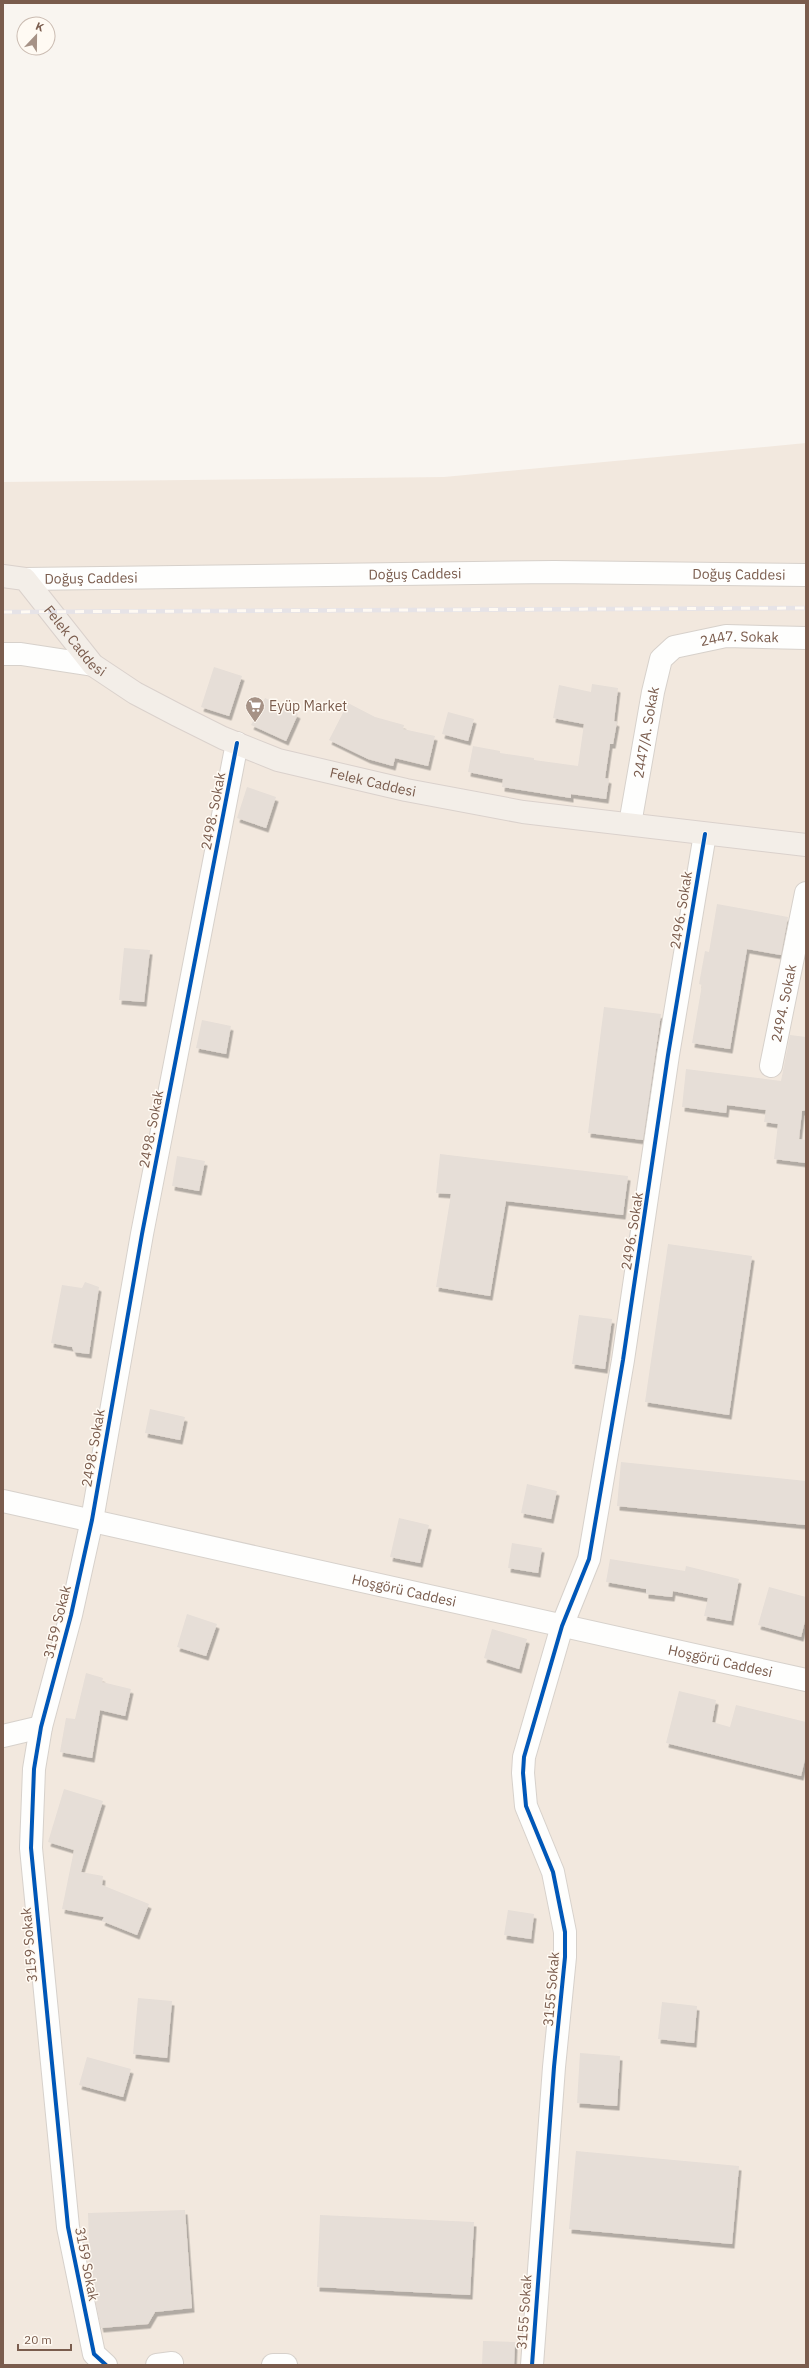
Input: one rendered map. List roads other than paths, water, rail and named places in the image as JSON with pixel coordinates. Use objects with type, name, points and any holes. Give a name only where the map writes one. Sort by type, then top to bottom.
[{"type":"main road","points":[[3,576],[25,579]]},
{"type":"main road","name":"Felek Caddesi","points":[[25,579],[93,665],[135,693],[223,738],[278,760],[406,790],[523,812],[806,845]]},
{"type":"street","name":"Doğuş Caddesi","points":[[25,579],[554,572],[806,575]]},
{"type":"street","name":"2447. Sokak","points":[[674,647],[726,636],[806,638]]},
{"type":"street","name":"2447/A. Sokak","points":[[630,824],[653,692],[661,659],[674,647]]},
{"type":"street","points":[[3,654],[21,654],[93,665]]},
{"type":"street","name":"2498. Sokak","points":[[92,1520],[142,1234],[237,743]]},
{"type":"street","name":"2496. Sokak","points":[[562,1626],[589,1559],[623,1360],[668,1054],[705,834]]},
{"type":"street","name":"2494. Sokak","points":[[771,1066],[806,893]]},
{"type":"street","name":"Hoşgörü Caddesi","points":[[3,1502],[92,1520],[806,1680]]},
{"type":"street","name":"3159 Sokak","points":[[92,1520],[71,1615],[41,1727],[34,1769],[31,1848],[71,2242],[94,2354],[106,2365]]},
{"type":"street","name":"3155 Sokak","points":[[532,2365],[554,2066],[565,1957],[565,1932],[553,1872],[526,1806],[523,1773],[527,1743],[562,1626]]},
{"type":"street","points":[[3,1736],[41,1727]]},
{"type":"street","points":[[273,2365],[286,2365]]},
{"type":"railway","points":[[3,612],[806,608]]},
{"type":"place","name":"Eyüp Market","points":[[255,723]]}]
